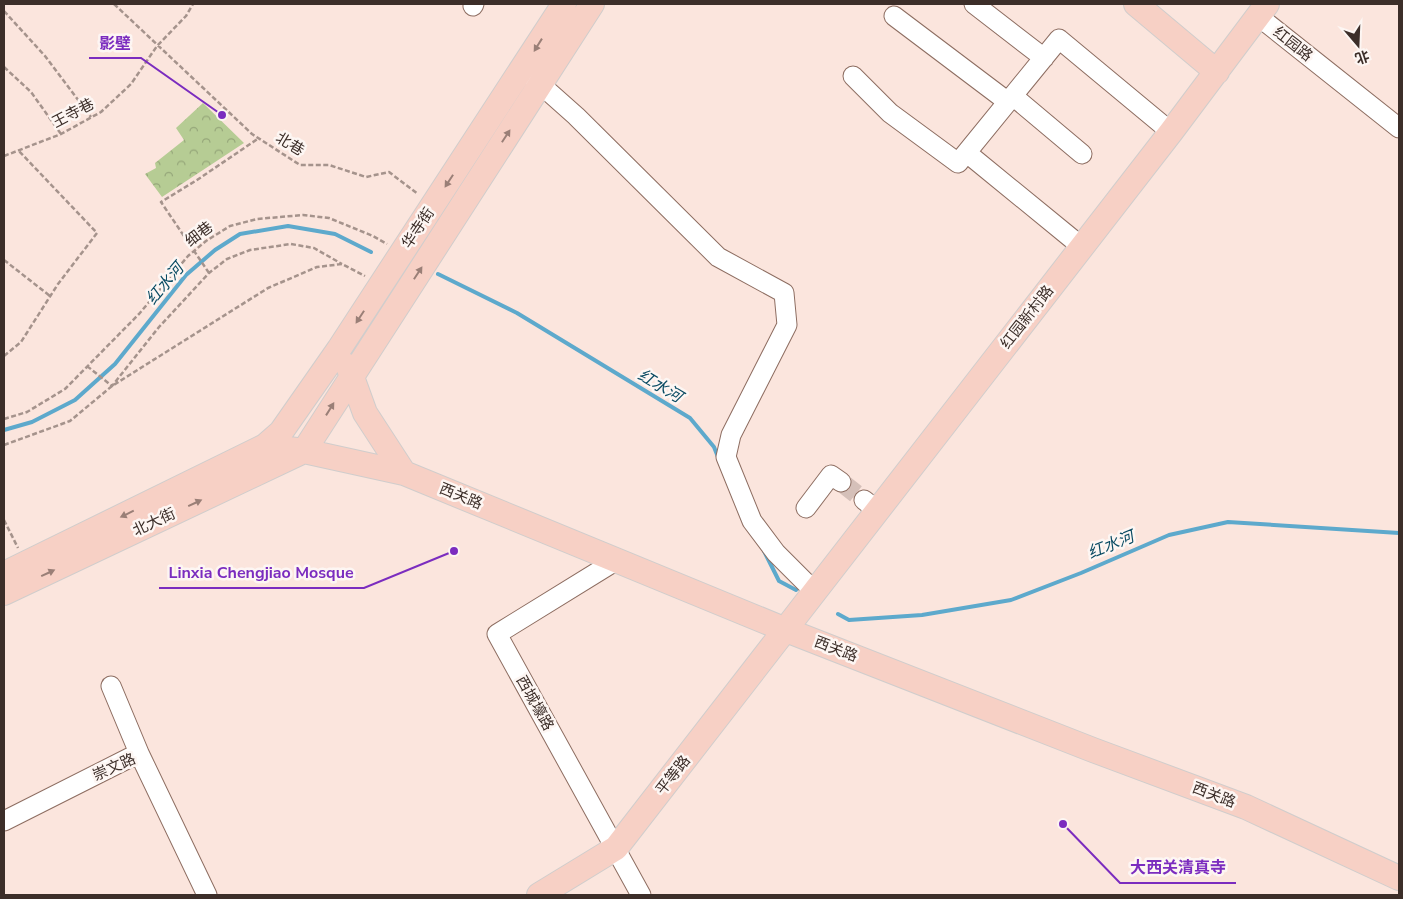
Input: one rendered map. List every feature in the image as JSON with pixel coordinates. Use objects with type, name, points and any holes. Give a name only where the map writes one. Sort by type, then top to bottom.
[{"type":"main road","name":"华寺街","points":[[265,446],[281,432],[339,349],[564,4]]},
{"type":"main road","name":"华寺街","points":[[304,451],[592,4]]},
{"type":"main road","points":[[1136,4],[1217,72]]},
{"type":"main road","name":"红园新村路","points":[[786,630],[815,592],[871,506],[1082,247],[1263,10]]},
{"type":"main road","points":[[339,349],[353,374],[357,393],[365,413],[404,473]]},
{"type":"main road","name":"西关路","points":[[265,446],[304,451],[404,473],[786,630],[1093,750],[1246,807],[1399,878]]},
{"type":"main road","name":"北大街","points":[[4,574],[265,446]]},
{"type":"main road","name":"北大街","points":[[4,594],[304,451]]},
{"type":"main road","name":"平等路","points":[[538,895],[616,848],[786,630]]},
{"type":"street","points":[[974,4],[1044,58]]},
{"type":"street","name":"红园路","points":[[1263,10],[1399,128]]},
{"type":"street","points":[[894,16],[1011,99],[1082,154]]},
{"type":"street","points":[[853,76],[890,113],[958,163],[1059,39],[1171,132]]},
{"type":"street","points":[[523,68],[576,116],[718,257],[784,293],[787,325],[731,435],[726,457],[752,521],[776,553],[815,592]]},
{"type":"street","points":[[967,153],[1082,247]]},
{"type":"street","points":[[806,508],[831,474],[841,482]]},
{"type":"street","name":"西城壕路","points":[[617,560],[497,634],[641,895]]},
{"type":"street","points":[[111,686],[139,753]]},
{"type":"street","name":"崇文路","points":[[4,821],[139,753],[207,895]]},
{"type":"path","name":"北巷","points":[[114,4],[157,46],[259,138],[300,165],[330,165],[366,177],[389,172],[433,206]]},
{"type":"path","name":"王寺巷","points":[[4,156],[60,134],[101,112],[131,84],[157,46],[186,16],[193,4]]},
{"type":"path","points":[[4,11],[45,56],[91,117]]},
{"type":"path","points":[[4,67],[31,92],[60,134]]},
{"type":"path","points":[[209,272],[161,202],[198,180],[259,138]]},
{"type":"path","points":[[4,356],[21,342],[50,296],[97,233],[18,150]]},
{"type":"path","name":"细巷","points":[[4,419],[27,412],[65,389],[139,314],[194,251],[230,226],[257,219],[302,215],[329,218],[373,236],[402,252]]},
{"type":"path","points":[[112,386],[159,327],[209,272],[226,259],[250,250],[290,244],[314,248],[381,285]]},
{"type":"path","points":[[4,260],[50,296]]},
{"type":"path","points":[[4,445],[70,421],[112,386],[268,288],[317,267],[342,264]]},
{"type":"path","points":[[87,366],[112,386]]},
{"type":"path","points":[[4,520],[27,563]]},
{"type":"green space","points":[[203,103],[244,143],[162,197],[145,174],[156,168],[155,163],[184,140],[176,128]]},
{"type":"waterway","name":"红水河","points":[[4,430],[32,422],[75,400],[115,364],[186,275],[215,250],[240,234],[288,226],[335,234],[371,252]]},
{"type":"waterway","name":"红水河","points":[[438,274],[517,313],[690,418],[714,447],[718,457]]},
{"type":"waterway","name":"红水河","points":[[838,614],[849,620],[922,615],[1011,600],[1081,573],[1169,535],[1228,522],[1399,533]]},
{"type":"waterway","name":"红水河","points":[[764,551],[779,581],[796,590]]},
{"type":"tunnel","points":[[841,482],[864,500]]},
{"type":"place","name":"影壁","points":[[222,115]]},
{"type":"place","name":"Linxia Chengjiao Mosque","points":[[454,551]]},
{"type":"place","name":"大西关清真寺","points":[[1063,824]]}]
